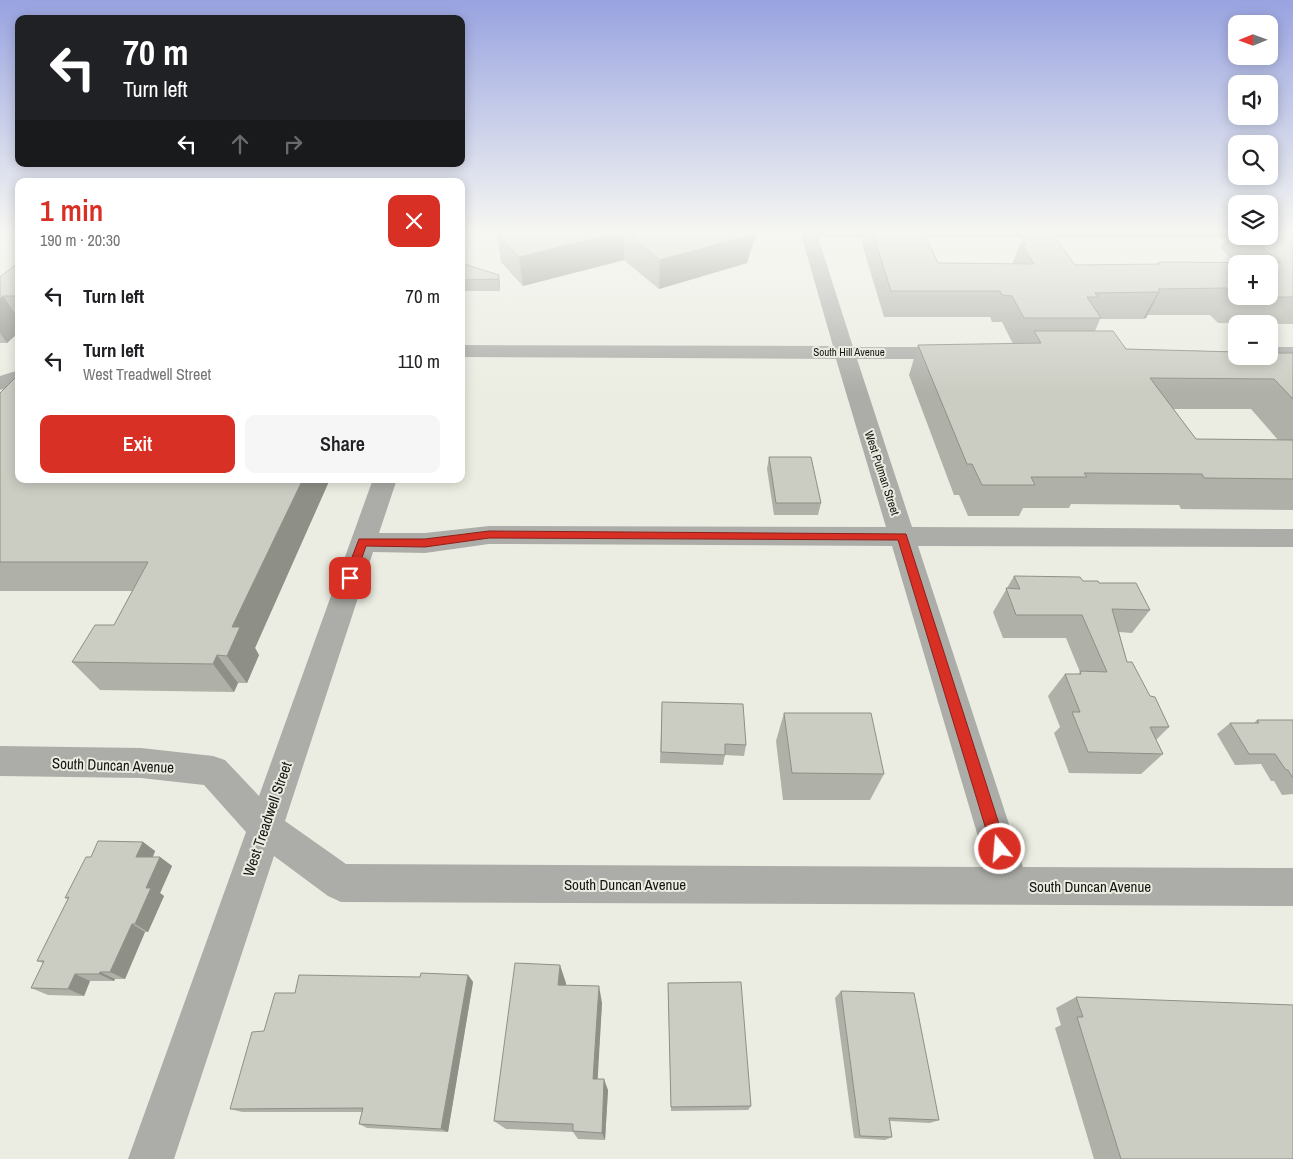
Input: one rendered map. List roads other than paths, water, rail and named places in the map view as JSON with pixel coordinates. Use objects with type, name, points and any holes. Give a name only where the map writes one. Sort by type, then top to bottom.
[{"type":"street","name":"West Putman Street","points":[[824,285],[1011,886]]},
{"type":"street","name":"South Hill Avenue","points":[[465,351],[972,353]]},
{"type":"street","points":[[1278,353],[1293,353]]},
{"type":"street","points":[[0,384],[15,378]]},
{"type":"street","name":"West Treadwell Street","points":[[151,1159],[384,483]]},
{"type":"street","points":[[362,542],[425,543],[489,535],[1293,538]]},
{"type":"street","name":"South Duncan Avenue","points":[[0,762],[141,763],[213,771],[264,827],[341,883],[1293,887]]}]
